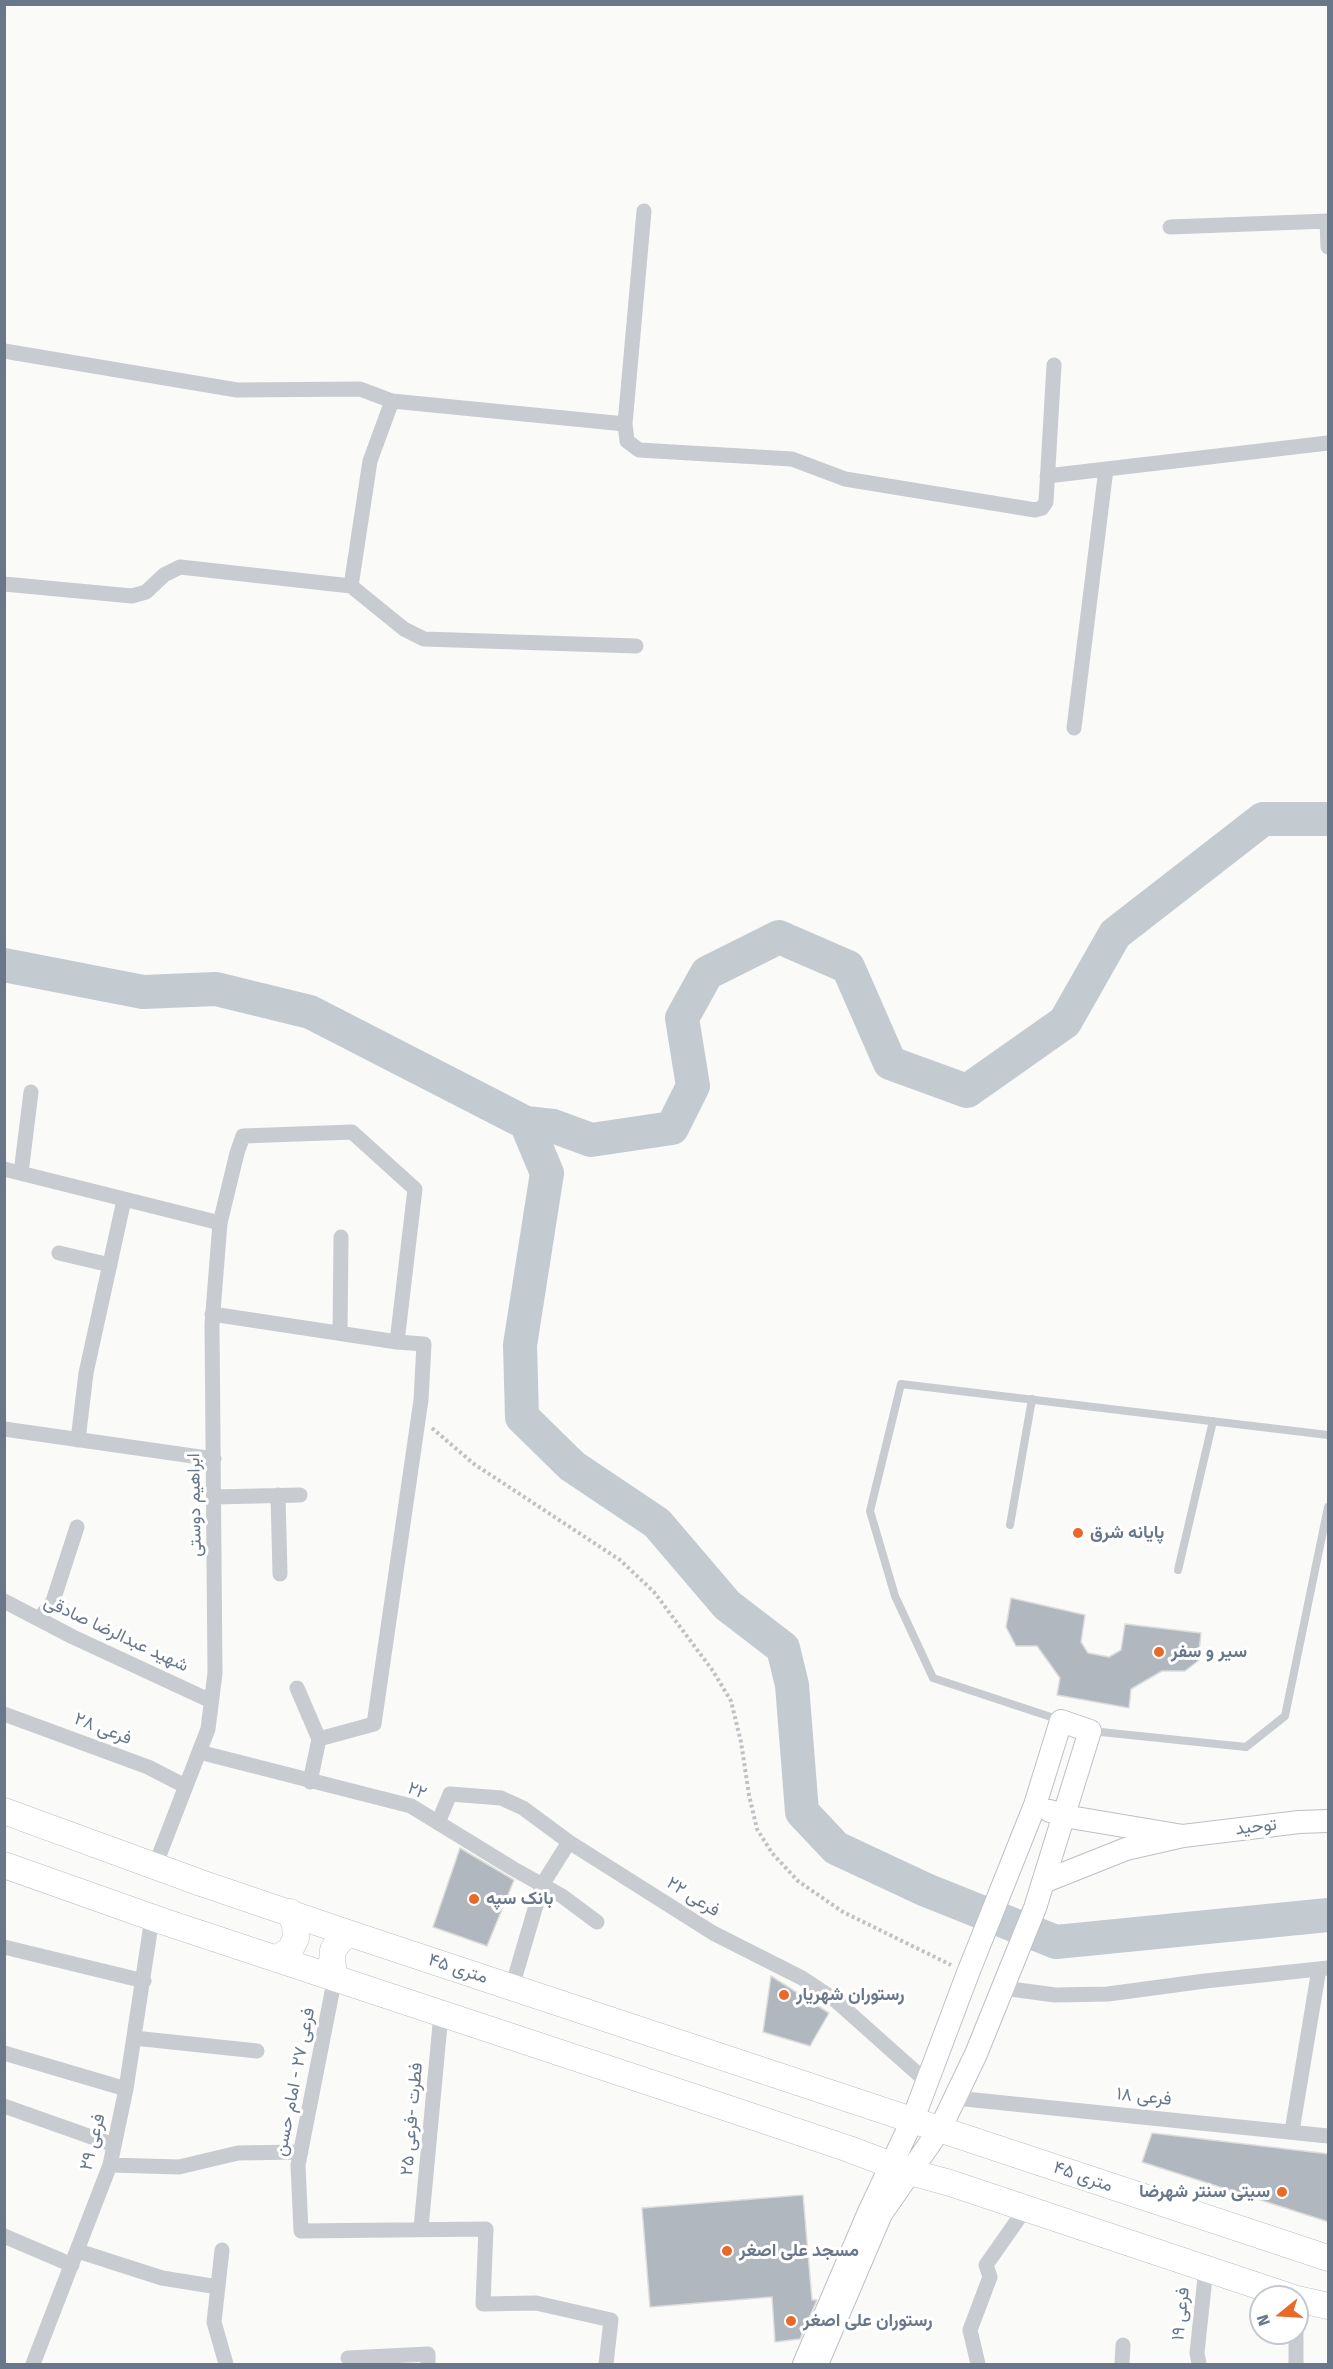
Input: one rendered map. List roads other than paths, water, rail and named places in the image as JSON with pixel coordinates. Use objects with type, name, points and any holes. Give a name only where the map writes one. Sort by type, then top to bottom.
[{"type":"main road","name":"۴۵ متری","points":[[4,1811],[351,1934],[1329,2258]]},
{"type":"main road","points":[[4,1865],[152,1918],[724,2107],[901,2169],[950,2183],[1256,2285]]},
{"type":"main road","points":[[276,1959],[291,1950],[296,1938],[295,1925],[290,1912]]},
{"type":"main road","points":[[335,1977],[332,1962],[333,1950],[341,1939],[351,1934]]},
{"type":"main road","points":[[1309,2303],[1329,2306]]},
{"type":"street","points":[[644,211],[625,424],[627,441],[639,450],[792,459],[845,479],[1035,510],[1042,508],[1046,502],[1054,364]]},
{"type":"street","points":[[1170,228],[1328,221],[1329,247]]},
{"type":"street","points":[[4,351],[237,390],[360,389],[392,401],[625,424]]},
{"type":"street","points":[[351,586],[370,461],[392,401]]},
{"type":"street","points":[[1047,477],[1329,443]]},
{"type":"street","points":[[1074,728],[1106,469]]},
{"type":"street","points":[[4,584],[132,596],[146,592],[164,575],[180,567],[351,586],[404,629],[424,639],[636,646]]},
{"type":"street","points":[[21,1173],[31,1092]]},
{"type":"street","name":"ابراهیم دوستی","points":[[155,1866],[208,1729],[212,1701],[215,1673],[212,1314],[220,1223],[243,1136],[352,1132],[415,1189],[397,1342]]},
{"type":"street","points":[[4,1170],[220,1223]]},
{"type":"street","points":[[78,1440],[86,1373],[124,1200]]},
{"type":"street","points":[[340,1333],[341,1237]]},
{"type":"street","points":[[59,1253],[110,1265]]},
{"type":"street","points":[[212,1314],[397,1342],[424,1344],[418,1419],[374,1725],[319,1739]]},
{"type":"street","points":[[4,1429],[214,1459]]},
{"type":"street","points":[[278,1495],[280,1574]]},
{"type":"street","points":[[214,1497],[300,1495]]},
{"type":"street","points":[[39,1619],[53,1601],[77,1527]]},
{"type":"street","name":"شهید عبدالرضا صادقی","points":[[4,1601],[73,1637],[212,1701]]},
{"type":"street","points":[[297,1688],[319,1739],[310,1782]]},
{"type":"street","name":"فرعی ۲۸","points":[[4,1714],[118,1755],[185,1786]]},
{"type":"street","points":[[804,2364],[901,2169],[940,2129],[955,2098],[1035,1908],[1090,1731],[1061,1721],[1035,1805],[913,2119],[901,2169],[817,2364]]},
{"type":"street","name":"۲۲","points":[[199,1752],[411,1806],[562,1896],[597,1922]]},
{"type":"street","name":"فرعی ۲۲","points":[[438,1823],[450,1794],[501,1798],[523,1808],[569,1842],[713,1933],[819,1989],[835,2000],[927,2082]]},
{"type":"street","points":[[1035,1805],[1064,1816],[1183,1836]]},
{"type":"street","name":"توحید","points":[[1183,1836],[1299,1822],[1329,1821]]},
{"type":"street","points":[[1043,1882],[1126,1849],[1183,1836]]},
{"type":"street","points":[[512,1987],[542,1885],[569,1842]]},
{"type":"street","name":"فرعی ۲۹","points":[[33,2364],[110,2165],[126,2089],[152,1918]]},
{"type":"street","points":[[4,1947],[144,1981]]},
{"type":"street","points":[[1003,1988],[1054,1995],[1108,1994],[1324,1969],[1292,2131]]},
{"type":"street","name":"فرعی ۲۷ - امام حسن","points":[[335,1977],[298,2164],[301,2231],[421,2228]]},
{"type":"street","name":"فطرت -فرعی ۲۵","points":[[421,2228],[441,2014]]},
{"type":"street","points":[[134,2038],[257,2051]]},
{"type":"street","points":[[4,2053],[126,2089]]},
{"type":"street","name":"فرعی ۱۸","points":[[955,2098],[1329,2136]]},
{"type":"street","points":[[4,2106],[114,2145]]},
{"type":"street","points":[[110,2165],[178,2167],[238,2153],[301,2152]]},
{"type":"street","points":[[978,2364],[970,2330],[990,2277],[986,2265],[1026,2208]]},
{"type":"street","points":[[421,2228],[486,2229],[483,2304],[536,2303],[610,2320],[606,2364]]},
{"type":"street","points":[[4,2236],[75,2258],[162,2278],[218,2287]]},
{"type":"street","points":[[222,2250],[214,2322],[226,2364]]},
{"type":"street","name":"فرعی ۱۹","points":[[1199,2364],[1197,2353],[1206,2268]]},
{"type":"street","points":[[1122,2364],[1123,2345]]},
{"type":"street","points":[[1296,2345],[1296,2364]]},
{"type":"street","points":[[348,2358],[428,2354],[428,2364]]},
{"type":"lane","points":[[1061,1721],[933,1678],[895,1596],[870,1511],[901,1384],[1329,1435]]},
{"type":"lane","points":[[1010,1525],[1032,1399]]},
{"type":"lane","points":[[1178,1569],[1213,1421]]},
{"type":"lane","points":[[1090,1731],[1246,1747],[1285,1716],[1329,1507]]},
{"type":"waterway","points":[[526,1123],[553,1126],[591,1140],[672,1128],[693,1086],[682,1018],[707,973],[779,937],[848,967],[890,1063],[967,1091],[1065,1022],[1115,934],[1263,819],[1328,819]]},
{"type":"waterway","points":[[4,965],[143,992],[216,989],[310,1012],[526,1123],[547,1173],[520,1345],[522,1417],[572,1466],[657,1523],[727,1605],[783,1648],[792,1685],[802,1812],[836,1848],[926,1890],[1056,1942],[1328,1915]]},
{"type":"place","name":"پایانه شرق","points":[[1078,1533]]},
{"type":"place","name":"سیر و سفر","points":[[1159,1652]]},
{"type":"place","name":"بانک سپه","points":[[474,1899]]},
{"type":"place","name":"رستوران شهریار","points":[[784,1995]]},
{"type":"place","name":"سیتی سنتر شهرضا","points":[[1282,2192]]},
{"type":"place","name":"مسجد علی اصغر","points":[[727,2251]]},
{"type":"place","name":"رستوران علی اصغر","points":[[791,2321]]}]
